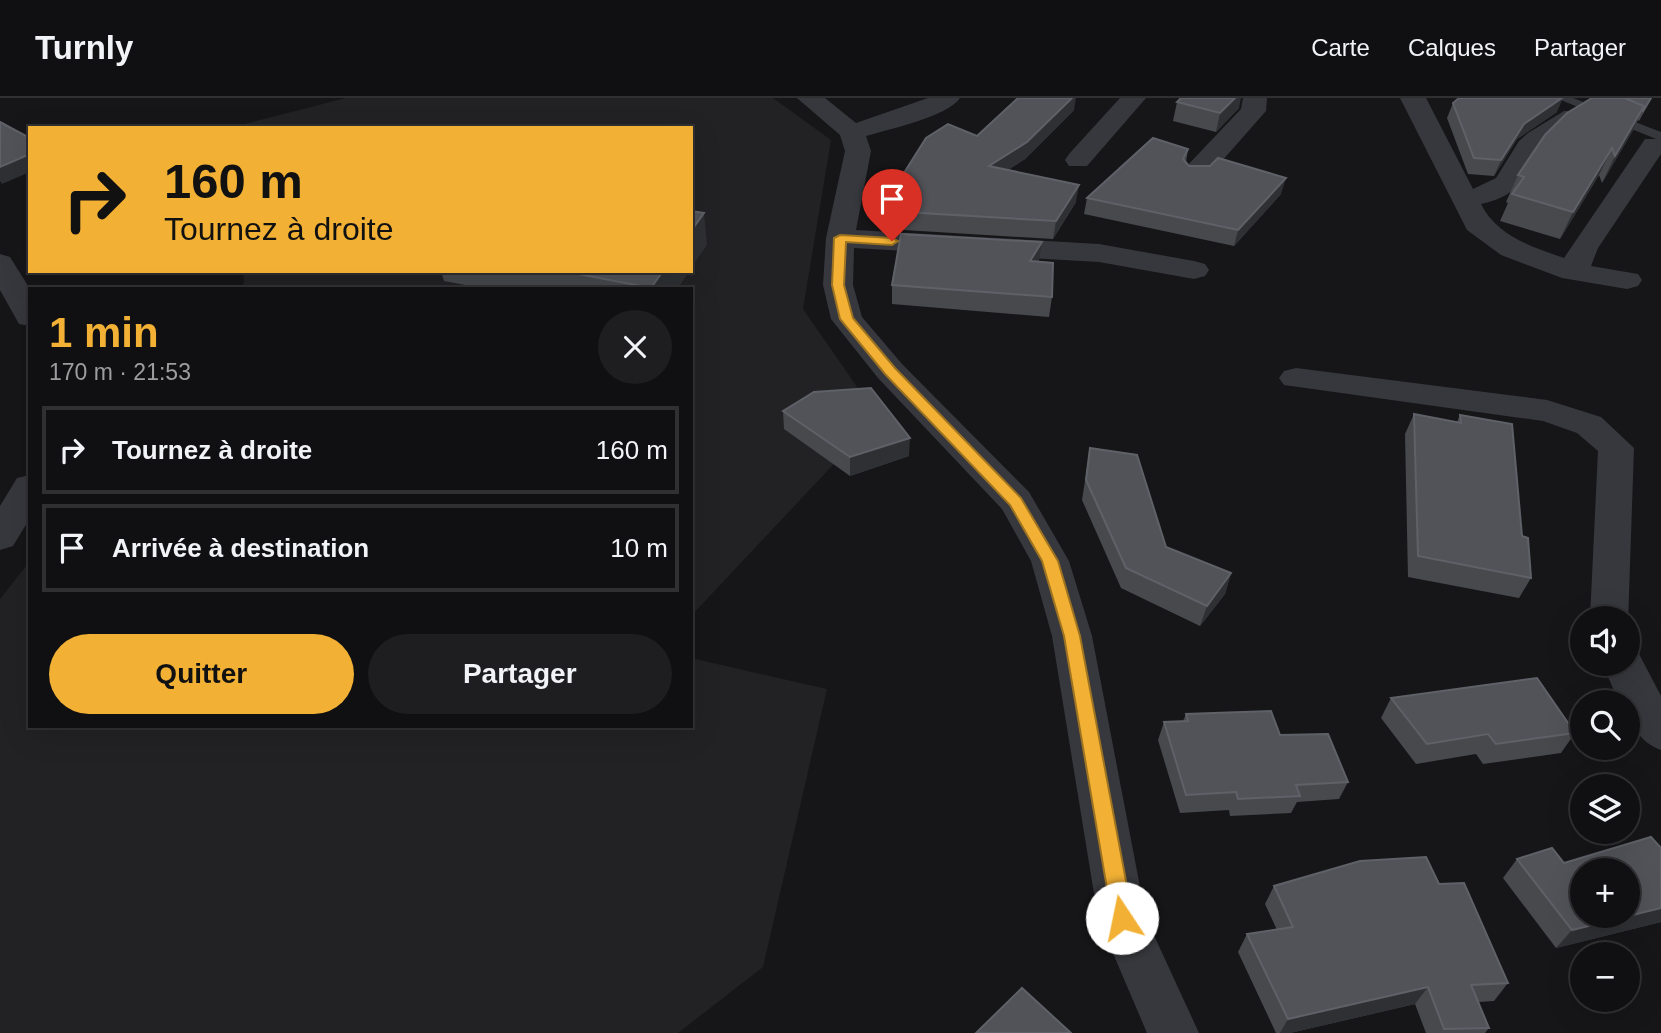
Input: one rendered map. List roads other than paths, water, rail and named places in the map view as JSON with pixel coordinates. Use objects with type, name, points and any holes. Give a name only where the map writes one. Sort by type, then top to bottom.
[{"type":"street","points":[[809,98],[852,132],[858,151],[840,238],[838,285],[847,319],[890,371],[1016,501],[1050,561],[1072,636],[1122,918],[1173,1033]]},
{"type":"street","points":[[852,132],[913,114],[948,98]]},
{"type":"street","points":[[1078,160],[1134,98]]},
{"type":"street","points":[[1196,173],[1253,111],[1255,98]]},
{"type":"street","points":[[1412,98],[1418,103],[1478,224],[1511,250],[1573,272],[1627,280]]},
{"type":"street","points":[[1465,198],[1486,195],[1506,186],[1530,145],[1567,107]]},
{"type":"street","points":[[1573,272],[1583,248],[1657,141]]},
{"type":"street","points":[[840,238],[1099,253],[1194,270]]},
{"type":"street","points":[[0,263],[28,313]]},
{"type":"street","points":[[1296,378],[1547,411],[1589,425],[1616,448],[1610,606]]},
{"type":"street","points":[[0,537],[28,489]]},
{"type":"street","points":[[1628,676],[1661,732]]},
{"type":"lane","points":[[1567,107],[1657,141]]}]
